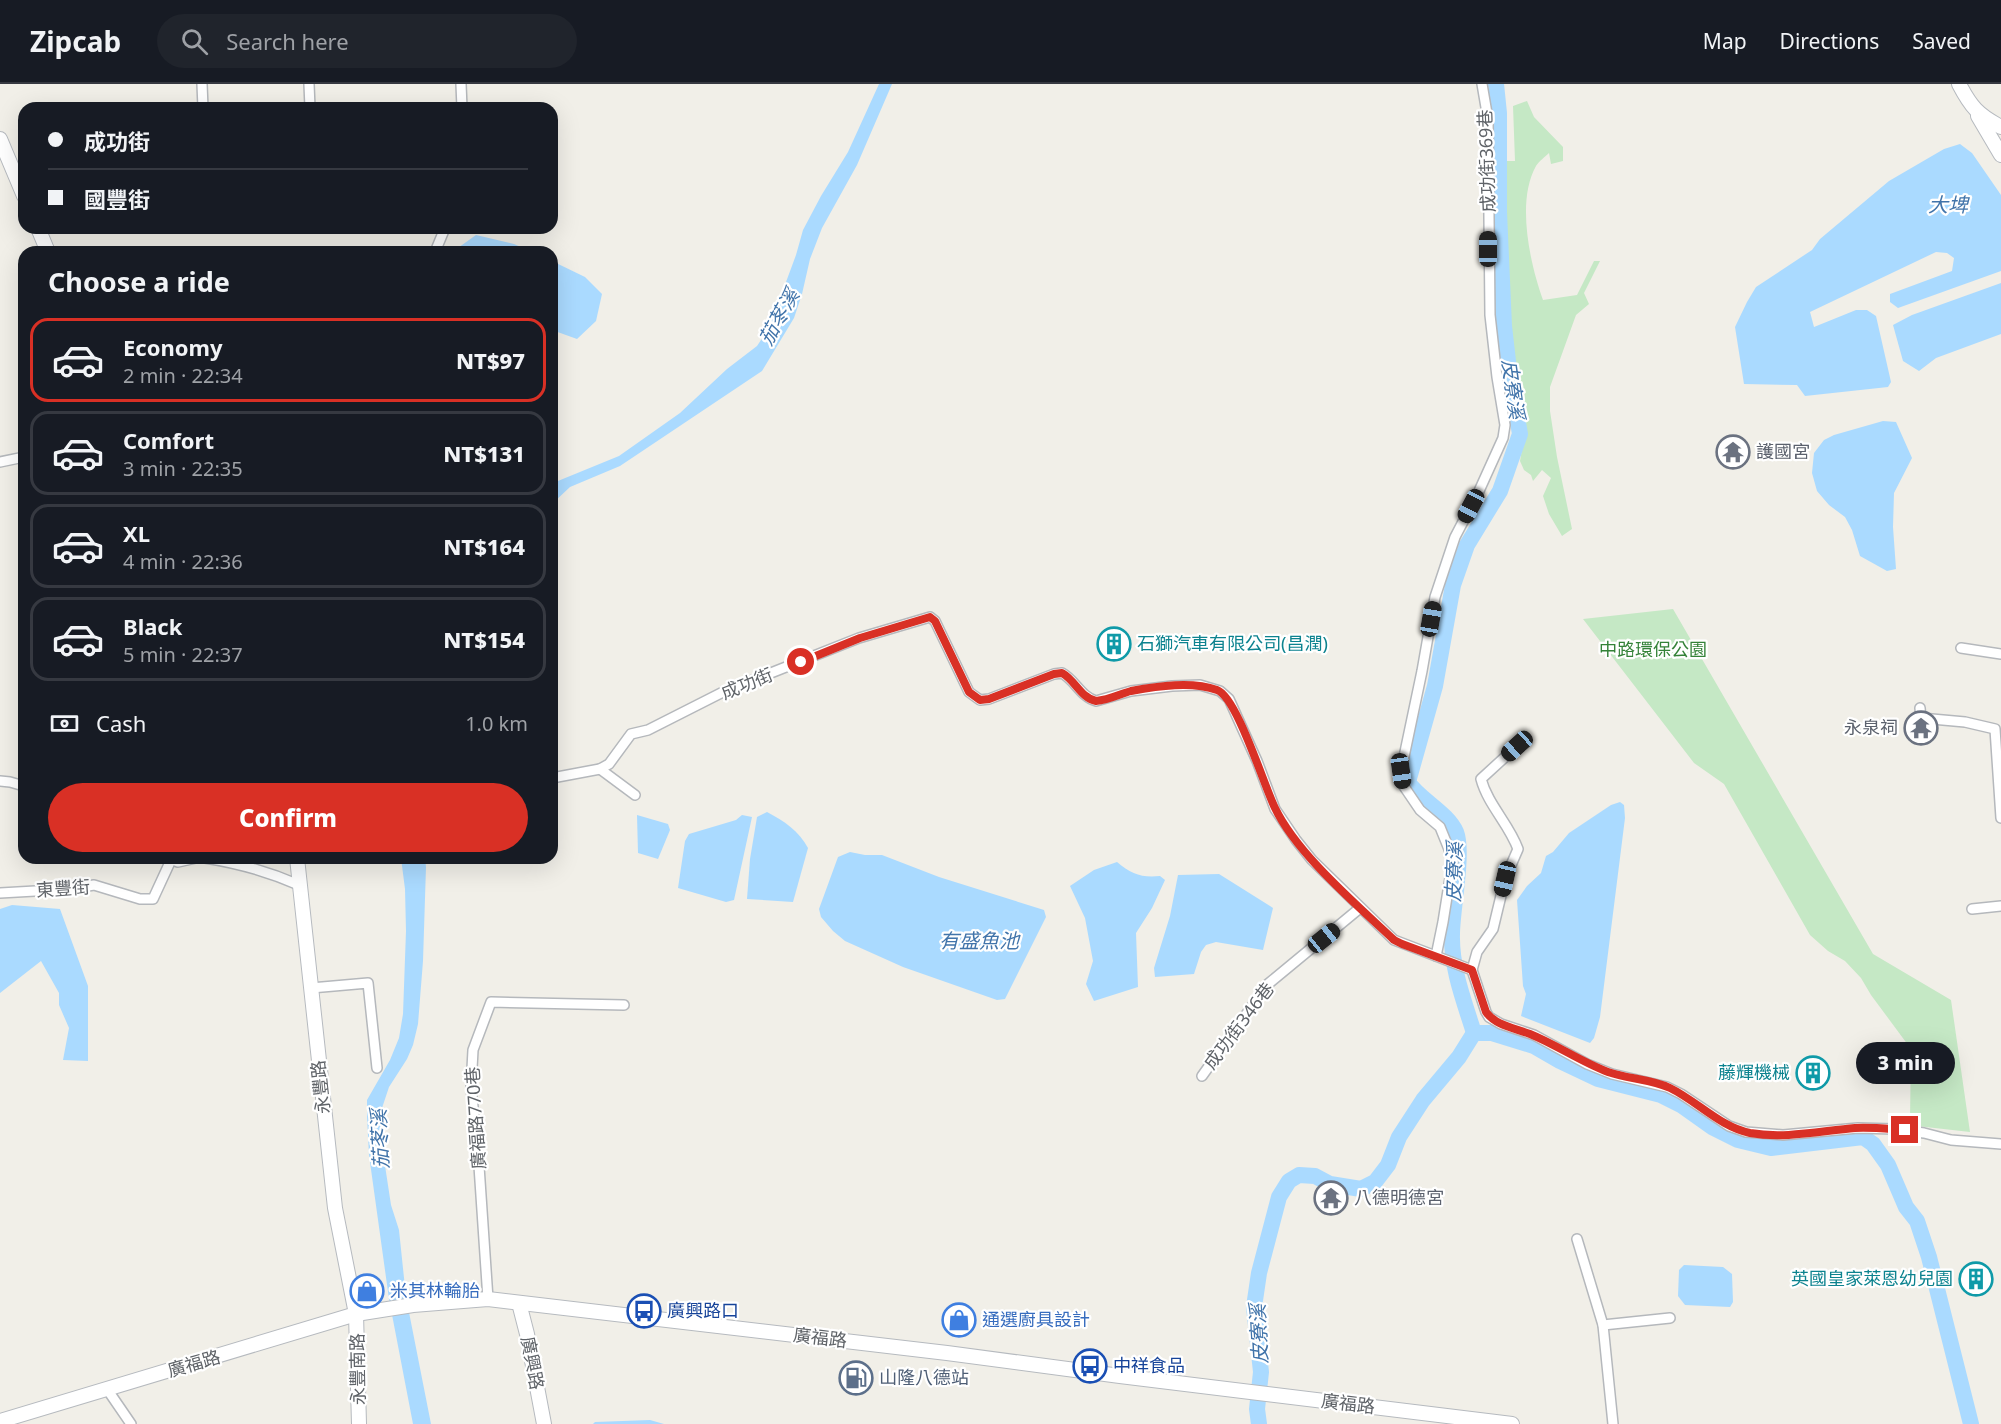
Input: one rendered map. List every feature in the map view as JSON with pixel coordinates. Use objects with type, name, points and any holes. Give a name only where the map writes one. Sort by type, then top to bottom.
[{"type":"street","points":[[202,84],[202,102]]},
{"type":"street","points":[[309,84],[310,102]]},
{"type":"street","points":[[461,84],[462,102]]},
{"type":"street","name":"成功街369巷","points":[[1436,956],[1453,859],[1440,827],[1420,810],[1403,785],[1401,771],[1435,597],[1455,537],[1479,491],[1504,432],[1490,315],[1488,118],[1482,84]]},
{"type":"street","points":[[1959,84],[2001,155]]},
{"type":"street","points":[[1976,111],[1985,119],[2001,127]]},
{"type":"street","points":[[0,139],[18,181]]},
{"type":"street","points":[[0,462],[18,458]]},
{"type":"street","name":"成功街","points":[[600,769],[609,764],[631,734],[648,730],[723,692],[860,638],[930,617],[935,621],[969,692],[980,700],[989,699],[1062,673],[1068,676],[1085,695],[1096,701],[1131,692],[1173,686],[1200,686],[1220,691],[1229,699],[1257,761],[1275,809],[1312,860],[1394,940],[1470,969]]},
{"type":"street","points":[[1961,648],[2001,654]]},
{"type":"street","points":[[1920,708],[1921,718],[1965,722],[1995,729],[2001,818]]},
{"type":"street","points":[[1517,746],[1481,779],[1485,792],[1518,849],[1505,879],[1493,929],[1477,952],[1470,969],[1490,1017],[1501,1024],[1534,1035],[1612,1074],[1667,1087],[1729,1126],[1746,1132],[1783,1135],[1858,1128],[1894,1129],[1951,1140],[2001,1144]]},
{"type":"street","points":[[558,777],[600,769],[636,795]]},
{"type":"street","points":[[0,781],[18,784]]},
{"type":"street","name":"東豐街","points":[[0,893],[70,889],[94,885],[140,899],[153,899],[167,864]]},
{"type":"street","points":[[236,864],[299,885]]},
{"type":"street","name":"永豐路","points":[[297,864],[335,1208],[356,1314]]},
{"type":"street","points":[[1972,909],[2001,906]]},
{"type":"street","name":"成功街346巷","points":[[1202,1076],[1268,984],[1360,908]]},
{"type":"street","points":[[310,988],[368,982],[377,1068]]},
{"type":"street","name":"廣福路770巷","points":[[488,1299],[471,1087],[473,1050],[490,1002],[624,1005]]},
{"type":"street","points":[[1577,1239],[1603,1325],[1614,1424]]},
{"type":"street","name":"廣福路","points":[[0,1421],[356,1314],[413,1305],[488,1299],[947,1353],[1512,1424]]},
{"type":"street","name":"廣興路","points":[[519,1303],[544,1424]]},
{"type":"street","name":"永豐南路","points":[[356,1314],[359,1424]]},
{"type":"street","points":[[1603,1325],[1670,1318]]},
{"type":"street","points":[[107,1389],[131,1424]]},
{"type":"green space","points":[[1527,101],[1534,117],[1563,147],[1563,161],[1551,164],[1549,153],[1537,164],[1530,180],[1527,197],[1527,233],[1543,300],[1577,295],[1594,261],[1600,261],[1584,293],[1589,304],[1576,315],[1550,387],[1550,411],[1557,457],[1572,529],[1562,536],[1549,514],[1543,496],[1551,478],[1542,470],[1533,481],[1520,461],[1525,432],[1508,324],[1505,161],[1515,161],[1513,106]]},
{"type":"green space","name":"中路環保公園","points":[[1673,609],[1873,954],[1951,1000],[1970,1132],[1917,1126],[1910,1120],[1911,1049],[1861,978],[1845,961],[1828,951],[1810,935],[1724,784],[1694,763],[1583,619]]},
{"type":"water","name":"茄苳溪","points":[[879,84],[892,84],[857,165],[822,228],[810,259],[794,318],[762,371],[620,466],[570,487],[558,498],[558,481],[619,456],[680,413],[727,369],[757,346],[769,328],[803,230],[848,152]]},
{"type":"water","name":"大埤","points":[[1960,144],[1972,153],[2001,195],[2001,271],[1898,308],[1890,302],[1890,294],[1952,271],[1954,258],[1947,253],[1936,252],[1810,312],[1814,327],[1856,310],[1867,310],[1876,316],[1891,382],[1888,387],[1805,396],[1797,385],[1744,384],[1735,327],[1756,287],[1812,250],[1820,239],[1889,181],[1944,149]]},
{"type":"water","points":[[476,235],[518,246],[461,246]]},
{"type":"water","points":[[558,264],[585,277],[602,294],[596,321],[577,339],[558,332]]},
{"type":"water","points":[[2001,283],[2001,334],[1936,358],[1919,371],[1903,361],[1893,325],[1912,315]]},
{"type":"water","points":[[1883,421],[1896,422],[1912,458],[1894,493],[1893,527],[1896,569],[1887,571],[1860,556],[1852,530],[1845,517],[1829,505],[1817,491],[1812,473],[1814,453],[1824,440]]},
{"type":"water","points":[[1620,802],[1624,805],[1625,818],[1600,1017],[1594,1038],[1590,1043],[1521,1016],[1526,994],[1523,986],[1517,900],[1527,886],[1541,873],[1546,856],[1553,852],[1569,833],[1611,805]]},
{"type":"water","points":[[767,812],[790,827],[808,848],[793,902],[747,899],[750,859],[757,817]]},
{"type":"water","points":[[637,815],[668,824],[670,830],[658,859],[638,853]]},
{"type":"water","points":[[742,815],[752,817],[734,900],[726,902],[678,888],[685,841],[689,834],[736,820]]},
{"type":"water","name":"有盛魚池","points":[[850,852],[882,855],[939,877],[1044,910],[1046,917],[1005,999],[997,1000],[903,967],[845,941],[833,931],[821,917],[819,909],[838,857]]},
{"type":"water","points":[[1117,862],[1137,874],[1160,876],[1165,880],[1152,908],[1136,933],[1138,987],[1094,1001],[1086,984],[1093,961],[1085,918],[1070,886],[1094,870]]},
{"type":"water","name":"茄苳溪","points":[[402,864],[426,864],[423,961],[418,1024],[407,1059],[389,1087],[382,1108],[384,1159],[391,1205],[399,1230],[406,1297],[431,1424],[413,1424],[389,1299],[369,1155],[367,1116],[367,1100],[390,1060],[399,1038],[403,1014],[405,889]]},
{"type":"water","points":[[1219,874],[1273,908],[1263,950],[1216,942],[1206,945],[1201,952],[1194,974],[1155,977],[1154,968],[1170,916],[1178,875]]},
{"type":"water","points":[[12,905],[60,909],[88,986],[88,1061],[63,1060],[69,1028],[59,1005],[59,993],[41,961],[0,993],[0,909]]},
{"type":"water","points":[[1684,1265],[1723,1267],[1732,1274],[1733,1302],[1730,1307],[1685,1305],[1678,1296],[1679,1270]]},
{"type":"water","points":[[650,1420],[664,1424],[593,1424],[595,1422]]},
{"type":"waterway","name":"皮寮溪","points":[[1474,1033],[1459,984],[1452,947],[1459,853],[1456,832],[1447,819],[1408,782],[1435,686],[1453,585],[1467,545],[1500,491],[1520,434],[1504,326],[1499,212],[1499,113],[1496,84]]},
{"type":"waterway","points":[[1474,1033],[1492,1033],[1534,1046],[1598,1079],[1661,1095],[1681,1105],[1712,1127],[1738,1140],[1771,1148],[1863,1137],[1873,1144],[1888,1165],[1906,1207],[1917,1221],[1929,1257],[1971,1424]]},
{"type":"waterway","name":"皮寮溪","points":[[1259,1424],[1257,1409],[1261,1372],[1254,1307],[1259,1273],[1279,1197],[1289,1181],[1299,1175],[1315,1176],[1330,1184],[1361,1189],[1375,1182],[1388,1165],[1399,1137],[1423,1100],[1459,1057],[1474,1033]]},
{"type":"place","name":"護國宮","points":[[1733,452]]},
{"type":"place","name":"石獅汽車有限公司(昌潤)","points":[[1114,644]]},
{"type":"place","name":"永泉祠","points":[[1921,728]]},
{"type":"place","name":"藤輝機械","points":[[1813,1073]]},
{"type":"place","name":"八德明德宮","points":[[1331,1198]]},
{"type":"place","name":"英國皇家萊恩幼兒園","points":[[1976,1279]]},
{"type":"place","name":"米其林輪胎","points":[[367,1291]]},
{"type":"place","name":"廣興路口","points":[[644,1311]]},
{"type":"place","name":"通選廚具設計","points":[[959,1320]]},
{"type":"place","name":"中祥食品","points":[[1090,1366]]},
{"type":"place","name":"山隆八德站","points":[[856,1378]]},
{"type":"route","points":[[801,662],[860,638],[930,617],[935,621],[969,692],[980,700],[989,699],[1062,673],[1068,676],[1091,700],[1096,701],[1131,692],[1173,686],[1200,686],[1220,691],[1229,699],[1257,761],[1275,809],[1312,860],[1394,940],[1472,970],[1486,1012],[1490,1017],[1501,1024],[1534,1035],[1587,1064],[1612,1074],[1667,1087],[1729,1126],[1746,1132],[1783,1135],[1858,1128],[1905,1130]]}]
